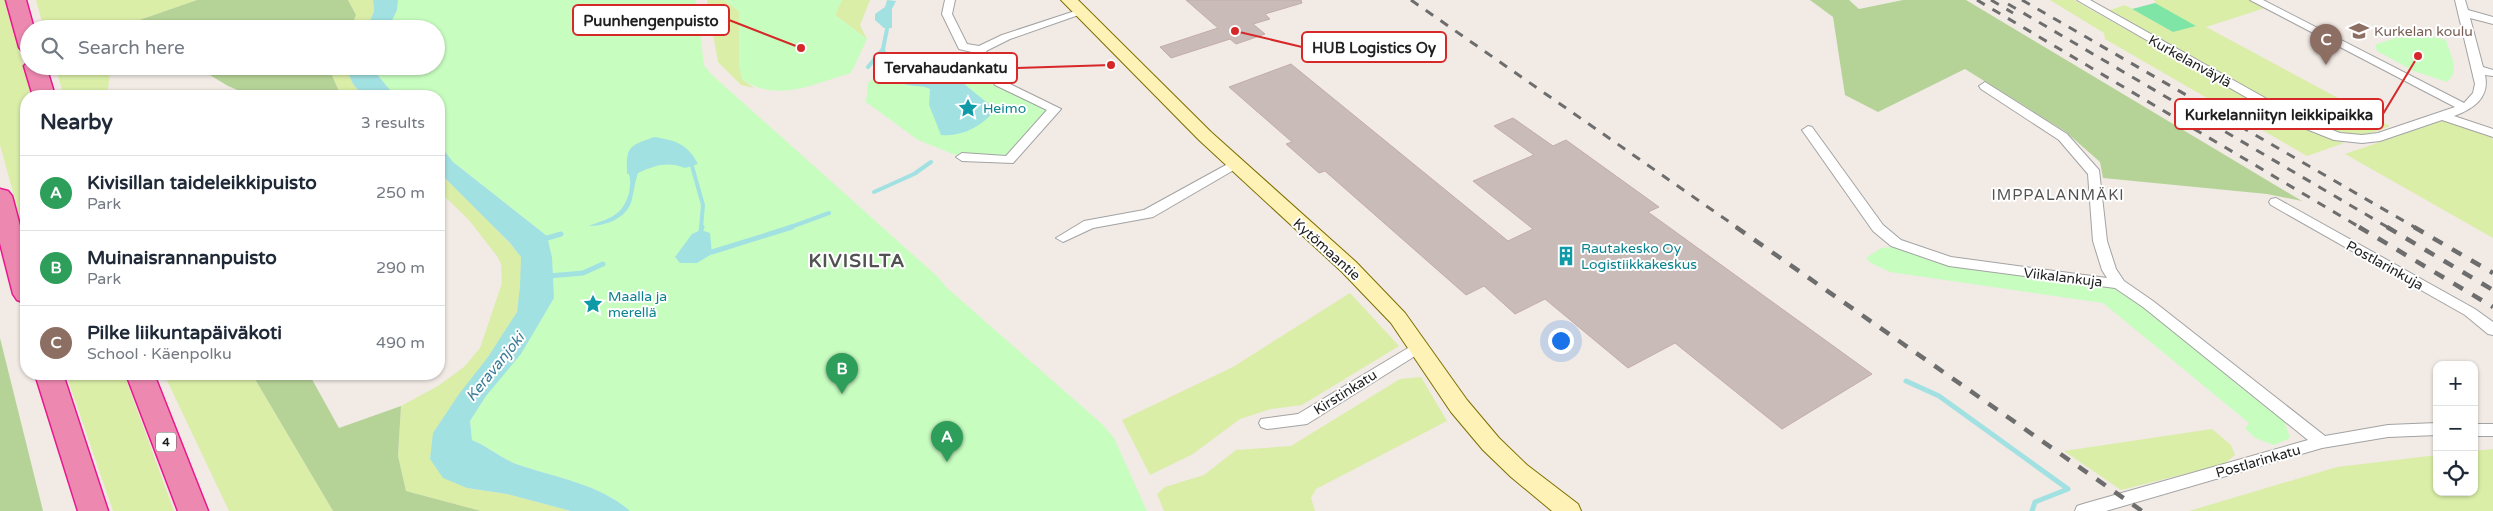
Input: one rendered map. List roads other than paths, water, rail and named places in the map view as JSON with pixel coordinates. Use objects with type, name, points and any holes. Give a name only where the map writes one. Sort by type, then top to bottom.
[{"type":"highway","points":[[16,0],[22,20]]},
{"type":"highway","points":[[38,75],[42,90]]},
{"type":"highway","points":[[0,196],[20,271]]},
{"type":"highway","points":[[51,380],[93,511]]},
{"type":"highway","name":"4","points":[[142,380],[193,511]]},
{"type":"street","points":[[950,0],[947,14],[963,47],[980,50],[1076,6]]},
{"type":"street","name":"Kurkelanväylä","points":[[2082,0],[2295,120],[2338,137],[2362,139],[2380,137],[2464,108]]},
{"type":"street","points":[[2255,0],[2464,108],[2479,94],[2481,84],[2460,0]]},
{"type":"street","name":"Kytömaantie","points":[[1076,6],[1234,164],[1349,267],[1398,318],[1459,406],[1491,444],[1519,471],[1569,511]]},
{"type":"street","points":[[2463,12],[2493,21]]},
{"type":"street","points":[[962,157],[1009,160],[1055,109],[999,84],[980,50]]},
{"type":"street","points":[[2478,70],[2493,73]]},
{"type":"street","points":[[1985,86],[2063,137],[2094,173],[2100,241],[2109,270],[2119,284]]},
{"type":"street","points":[[2442,116],[2493,133]]},
{"type":"street","name":"Viikalankuja","points":[[1808,130],[1878,228],[1896,243],[1949,261],[2119,284],[2148,304],[2322,442]]},
{"type":"street","points":[[1063,238],[1089,224],[1148,214],[1234,164]]},
{"type":"street","name":"Postlarinkuja","points":[[2276,202],[2470,312],[2493,330]]},
{"type":"street","name":"Kirstinkatu","points":[[1267,424],[1301,420],[1418,346]]},
{"type":"street","name":"Postlarinkatu","points":[[2083,511],[2322,442],[2388,432],[2433,429]]},
{"type":"street","points":[[2478,430],[2493,430]]},
{"type":"water","points":[[373,0],[398,0],[397,10],[392,20],[370,20],[374,11]]},
{"type":"water","points":[[887,0],[896,1],[892,9],[892,28],[884,28],[875,20],[875,14],[885,7]]},
{"type":"water","points":[[349,75],[378,75],[390,90],[358,90]]},
{"type":"water","points":[[908,76],[963,83],[996,110],[971,129],[957,134],[941,135],[929,105],[930,89],[902,83],[901,77]]},
{"type":"water","points":[[654,137],[675,142],[685,147],[698,164],[685,168],[667,164],[638,173],[630,206],[626,211],[615,220],[596,226],[589,226],[614,216],[623,207],[630,186],[629,174],[627,174],[629,152],[634,145]]},
{"type":"water","name":"Keravanjoki","points":[[445,152],[453,162],[547,236],[552,257],[554,298],[521,354],[486,396],[470,421],[472,440],[516,464],[576,482],[605,494],[630,511],[571,511],[507,494],[467,488],[443,478],[430,459],[433,433],[459,394],[488,357],[517,312],[521,257],[510,243],[445,178]]},
{"type":"water","points":[[701,230],[710,233],[712,254],[697,263],[680,263],[675,257],[692,234]]},
{"type":"waterway","points":[[883,49],[888,24]]},
{"type":"waterway","points":[[868,67],[883,49]]},
{"type":"waterway","points":[[883,49],[886,62]]},
{"type":"waterway","points":[[874,192],[914,174],[931,162]]},
{"type":"waterway","points":[[692,166],[703,205],[701,228]]},
{"type":"waterway","points":[[788,228],[829,213]]},
{"type":"waterway","points":[[712,252],[792,227]]},
{"type":"waterway","points":[[544,239],[561,234]]},
{"type":"waterway","points":[[549,276],[583,273],[603,264]]},
{"type":"waterway","points":[[1906,381],[1939,396],[2068,489],[2035,502],[2032,511]]},
{"type":"railway","points":[[1411,0],[1738,228]]},
{"type":"railway","points":[[1977,0],[2361,228]]},
{"type":"railway","points":[[1991,0],[2013,13]]},
{"type":"railway","points":[[2022,0],[2416,228]]},
{"type":"railway","points":[[2008,4],[2389,228]]},
{"type":"railway","points":[[1736,227],[2142,511]]},
{"type":"railway","points":[[2359,227],[2493,307]]},
{"type":"railway","points":[[2387,227],[2493,290]]},
{"type":"railway","points":[[2414,227],[2493,273]]},
{"type":"place","name":"HUB Logistics Oy","points":[[1235,31]]},
{"type":"place","name":"Kurkelan koulu","points":[[2359,31]]},
{"type":"place","name":"Puunhengenpuisto","points":[[801,48]]},
{"type":"place","name":"Kurkelanniityn leikkipaikka","points":[[2418,56]]},
{"type":"place","name":"Tervahaudankatu","points":[[1111,65]]},
{"type":"place","name":"Pilke liikuntapäiväkoti","points":[[2326,65]]},
{"type":"place","name":"Heimo","points":[[968,108]]},
{"type":"place","name":"Rautakesko Oy Logistiikkakeskus","points":[[1566,256]]},
{"type":"place","name":"Maalla ja merellä","points":[[593,304]]},
{"type":"place","name":"Muinaisrannanpuisto","points":[[842,394]]},
{"type":"place","name":"Kivisillan taideleikkipuisto","points":[[947,462]]},
{"type":"district","name":"IMPPALANMÄKI","points":[[2058,195]]},
{"type":"district","name":"KIVISILTA","points":[[857,260]]}]
